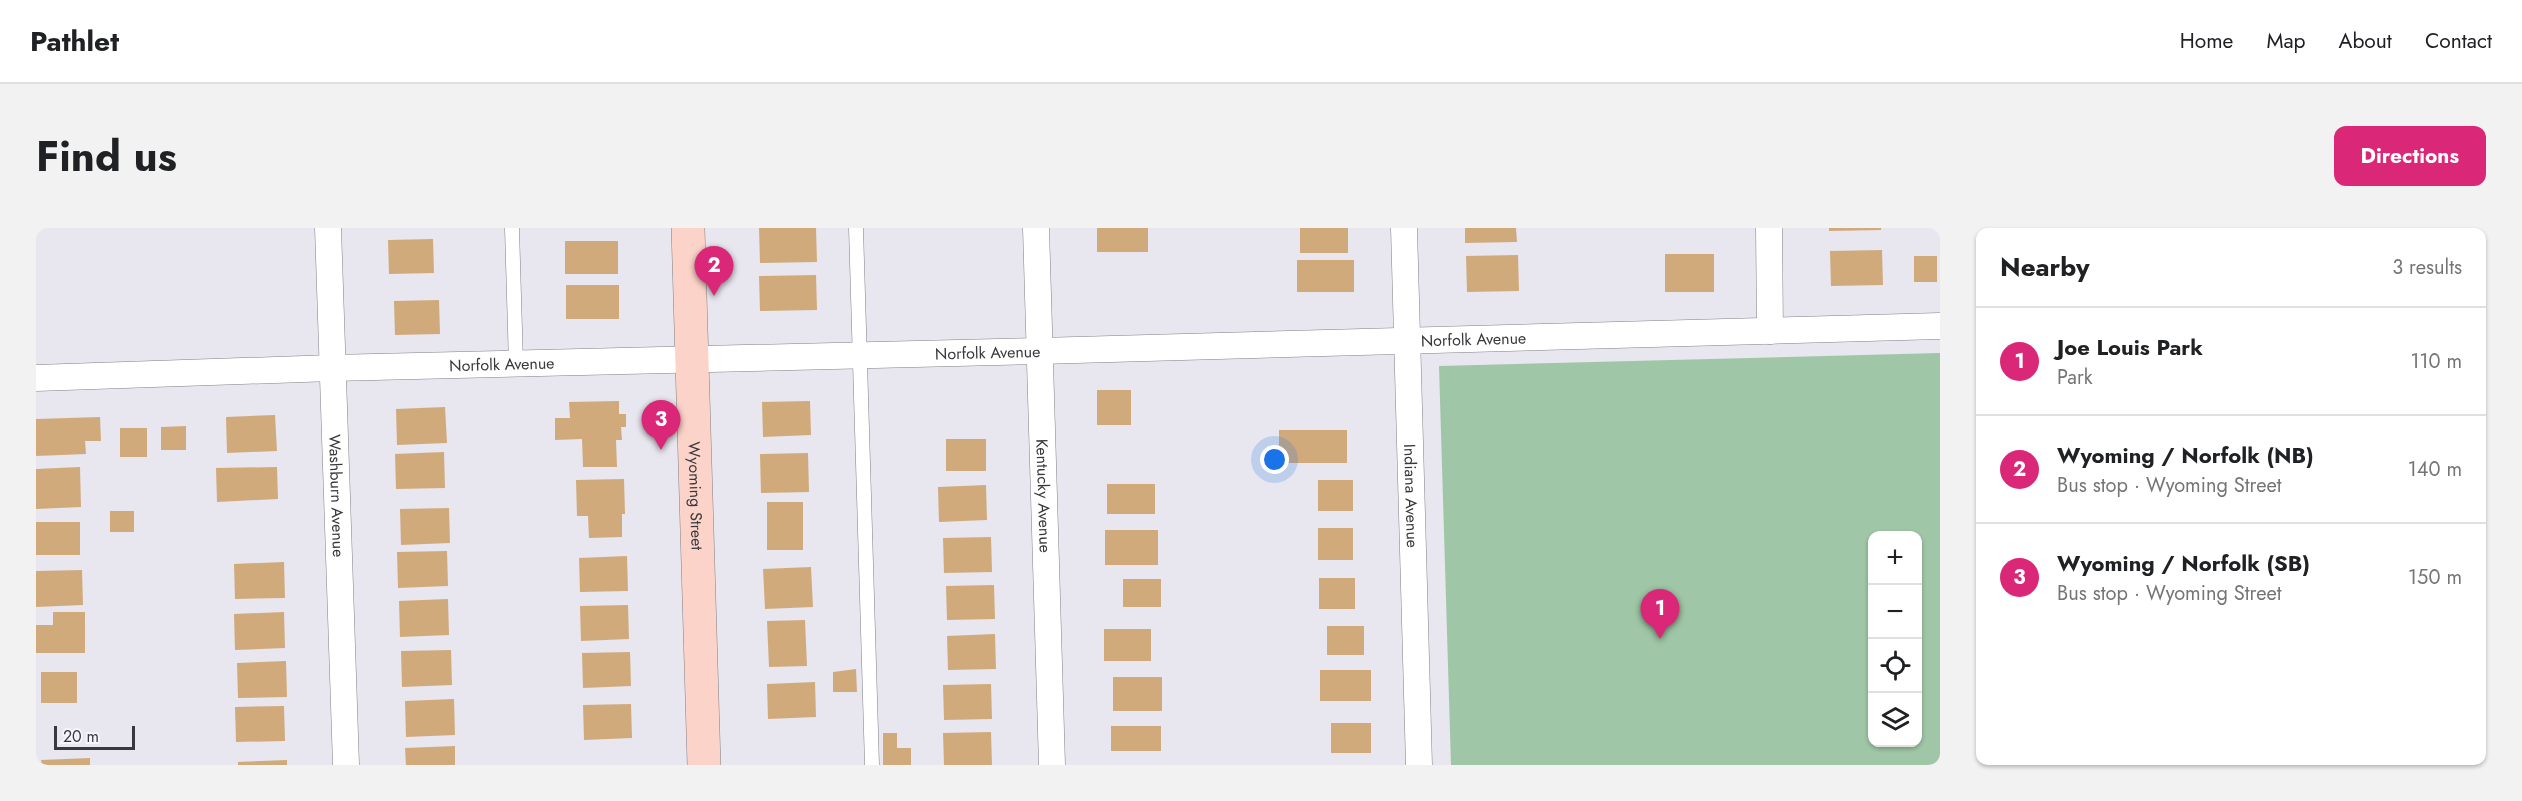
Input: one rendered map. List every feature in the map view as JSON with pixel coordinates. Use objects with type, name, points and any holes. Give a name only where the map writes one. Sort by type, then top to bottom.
[{"type":"street","name":"Washburn Avenue","points":[[328,228],[346,765]]},
{"type":"street","name":"Wyoming Street","points":[[688,228],[704,765]]},
{"type":"street","name":"Kentucky Avenue","points":[[1036,228],[1052,765]]},
{"type":"street","name":"Indiana Avenue","points":[[1404,228],[1419,765]]},
{"type":"street","points":[[1769,228],[1770,331]]},
{"type":"street","name":"Norfolk Avenue","points":[[36,378],[332,368],[1940,326]]},
{"type":"lane","points":[[512,228],[516,364]]},
{"type":"lane","points":[[856,228],[872,765]]},
{"type":"green space","points":[[1940,353],[1940,765],[1451,765],[1439,366]]},
{"type":"building","points":[[759,228],[816,228],[817,262],[760,263]]},
{"type":"building","points":[[1097,228],[1148,228],[1148,252],[1097,252]]},
{"type":"building","points":[[1300,228],[1348,228],[1348,253],[1300,253]]},
{"type":"building","points":[[1465,228],[1516,228],[1517,242],[1465,243]]},
{"type":"building","points":[[1829,228],[1881,228],[1881,230],[1829,231]]},
{"type":"building","points":[[433,239],[434,273],[389,274],[388,240]]},
{"type":"building","points":[[565,241],[618,241],[618,274],[565,274]]},
{"type":"building","points":[[1882,250],[1883,285],[1831,286],[1830,251]]},
{"type":"building","points":[[1665,254],[1714,254],[1714,292],[1665,292]]},
{"type":"building","points":[[1518,255],[1519,291],[1467,292],[1466,256]]},
{"type":"building","points":[[1914,256],[1937,256],[1937,282],[1914,282]]},
{"type":"building","points":[[1297,260],[1354,260],[1354,292],[1297,292]]},
{"type":"building","points":[[816,275],[817,310],[760,311],[759,276]]},
{"type":"building","points":[[566,285],[619,285],[619,319],[566,319]]},
{"type":"building","points":[[439,300],[440,334],[395,335],[394,301]]},
{"type":"building","points":[[1097,390],[1131,390],[1131,425],[1097,425]]},
{"type":"building","points":[[619,401],[619,414],[626,414],[626,427],[621,427],[622,440],[616,440],[617,467],[583,467],[582,439],[555,440],[555,418],[570,418],[569,402]]},
{"type":"building","points":[[810,401],[811,435],[763,437],[762,402]]},
{"type":"building","points":[[445,407],[447,443],[397,445],[396,409]]},
{"type":"building","points":[[275,415],[277,451],[227,453],[226,417]]},
{"type":"building","points":[[100,417],[101,441],[85,441],[86,454],[36,456],[36,419]]},
{"type":"building","points":[[186,426],[186,450],[161,450],[161,427]]},
{"type":"building","points":[[120,428],[147,428],[147,457],[120,457]]},
{"type":"building","points":[[1279,430],[1347,430],[1347,463],[1279,463]]},
{"type":"building","points":[[946,439],[986,439],[986,471],[946,471]]},
{"type":"building","points":[[444,452],[445,488],[396,489],[395,454]]},
{"type":"building","points":[[808,453],[809,492],[761,493],[760,454]]},
{"type":"building","points":[[80,467],[81,507],[36,509],[36,469]]},
{"type":"building","points":[[277,467],[278,499],[217,502],[216,468]]},
{"type":"building","points":[[624,479],[625,514],[622,514],[622,537],[589,538],[588,516],[577,516],[576,480]]},
{"type":"building","points":[[1318,480],[1353,480],[1353,511],[1318,511]]},
{"type":"building","points":[[1107,484],[1155,484],[1155,514],[1107,514]]},
{"type":"building","points":[[986,485],[987,520],[939,522],[938,487]]},
{"type":"building","points":[[767,502],[803,502],[803,550],[767,550]]},
{"type":"building","points":[[449,508],[450,543],[401,545],[400,509]]},
{"type":"building","points":[[110,511],[134,511],[134,532],[110,532]]},
{"type":"building","points":[[36,522],[80,522],[80,555],[36,555]]},
{"type":"building","points":[[1318,528],[1353,528],[1353,560],[1318,560]]},
{"type":"building","points":[[1105,530],[1158,530],[1158,565],[1105,565]]},
{"type":"building","points":[[991,537],[992,572],[944,573],[943,538]]},
{"type":"building","points":[[447,551],[448,586],[398,588],[397,552]]},
{"type":"building","points":[[627,556],[628,591],[580,592],[579,558]]},
{"type":"building","points":[[284,562],[285,598],[235,599],[234,564]]},
{"type":"building","points":[[811,567],[813,607],[765,609],[763,569]]},
{"type":"building","points":[[82,570],[83,605],[36,607],[36,571]]},
{"type":"building","points":[[1319,578],[1355,578],[1355,609],[1319,609]]},
{"type":"building","points":[[1123,579],[1161,579],[1161,607],[1123,607]]},
{"type":"building","points":[[994,585],[995,619],[947,620],[946,586]]},
{"type":"building","points":[[448,599],[449,635],[400,637],[399,601]]},
{"type":"building","points":[[628,605],[629,639],[581,641],[580,606]]},
{"type":"building","points":[[53,612],[85,612],[85,653],[36,653],[36,625],[53,625]]},
{"type":"building","points":[[284,612],[285,648],[235,650],[234,614]]},
{"type":"building","points":[[805,620],[807,666],[769,667],[767,621]]},
{"type":"building","points":[[1327,626],[1364,626],[1364,655],[1327,655]]},
{"type":"building","points":[[1104,629],[1151,629],[1151,661],[1104,661]]},
{"type":"building","points":[[995,634],[996,669],[948,670],[947,636]]},
{"type":"building","points":[[451,650],[452,685],[402,687],[401,651]]},
{"type":"building","points":[[630,652],[631,686],[583,688],[582,653]]},
{"type":"building","points":[[286,661],[287,697],[238,698],[237,663]]},
{"type":"building","points":[[856,669],[857,692],[833,692],[833,672]]},
{"type":"building","points":[[1320,670],[1371,670],[1371,701],[1320,701]]},
{"type":"building","points":[[41,672],[77,672],[77,703],[41,703]]},
{"type":"building","points":[[1113,677],[1162,677],[1162,711],[1113,711]]},
{"type":"building","points":[[815,682],[816,717],[768,719],[767,684]]},
{"type":"building","points":[[991,684],[992,719],[944,720],[943,685]]},
{"type":"building","points":[[454,699],[455,735],[406,737],[405,701]]},
{"type":"building","points":[[631,704],[632,738],[584,740],[583,705]]},
{"type":"building","points":[[284,706],[285,741],[236,742],[235,707]]},
{"type":"building","points":[[1331,723],[1371,723],[1371,753],[1331,753]]},
{"type":"building","points":[[1111,726],[1161,726],[1161,751],[1111,751]]},
{"type":"building","points":[[991,732],[992,765],[944,765],[943,733]]},
{"type":"building","points":[[883,733],[897,733],[897,748],[911,748],[911,765],[883,765]]},
{"type":"building","points":[[455,746],[455,765],[406,765],[405,748]]},
{"type":"building","points":[[90,758],[90,765],[42,765],[41,760]]},
{"type":"building","points":[[287,760],[287,765],[238,765],[238,762]]},
{"type":"place","name":"Wyoming / Norfolk (NB)","points":[[714,296]]},
{"type":"place","name":"Wyoming / Norfolk (SB)","points":[[661,450]]},
{"type":"place","name":"Joe Louis Park","points":[[1660,639]]}]
